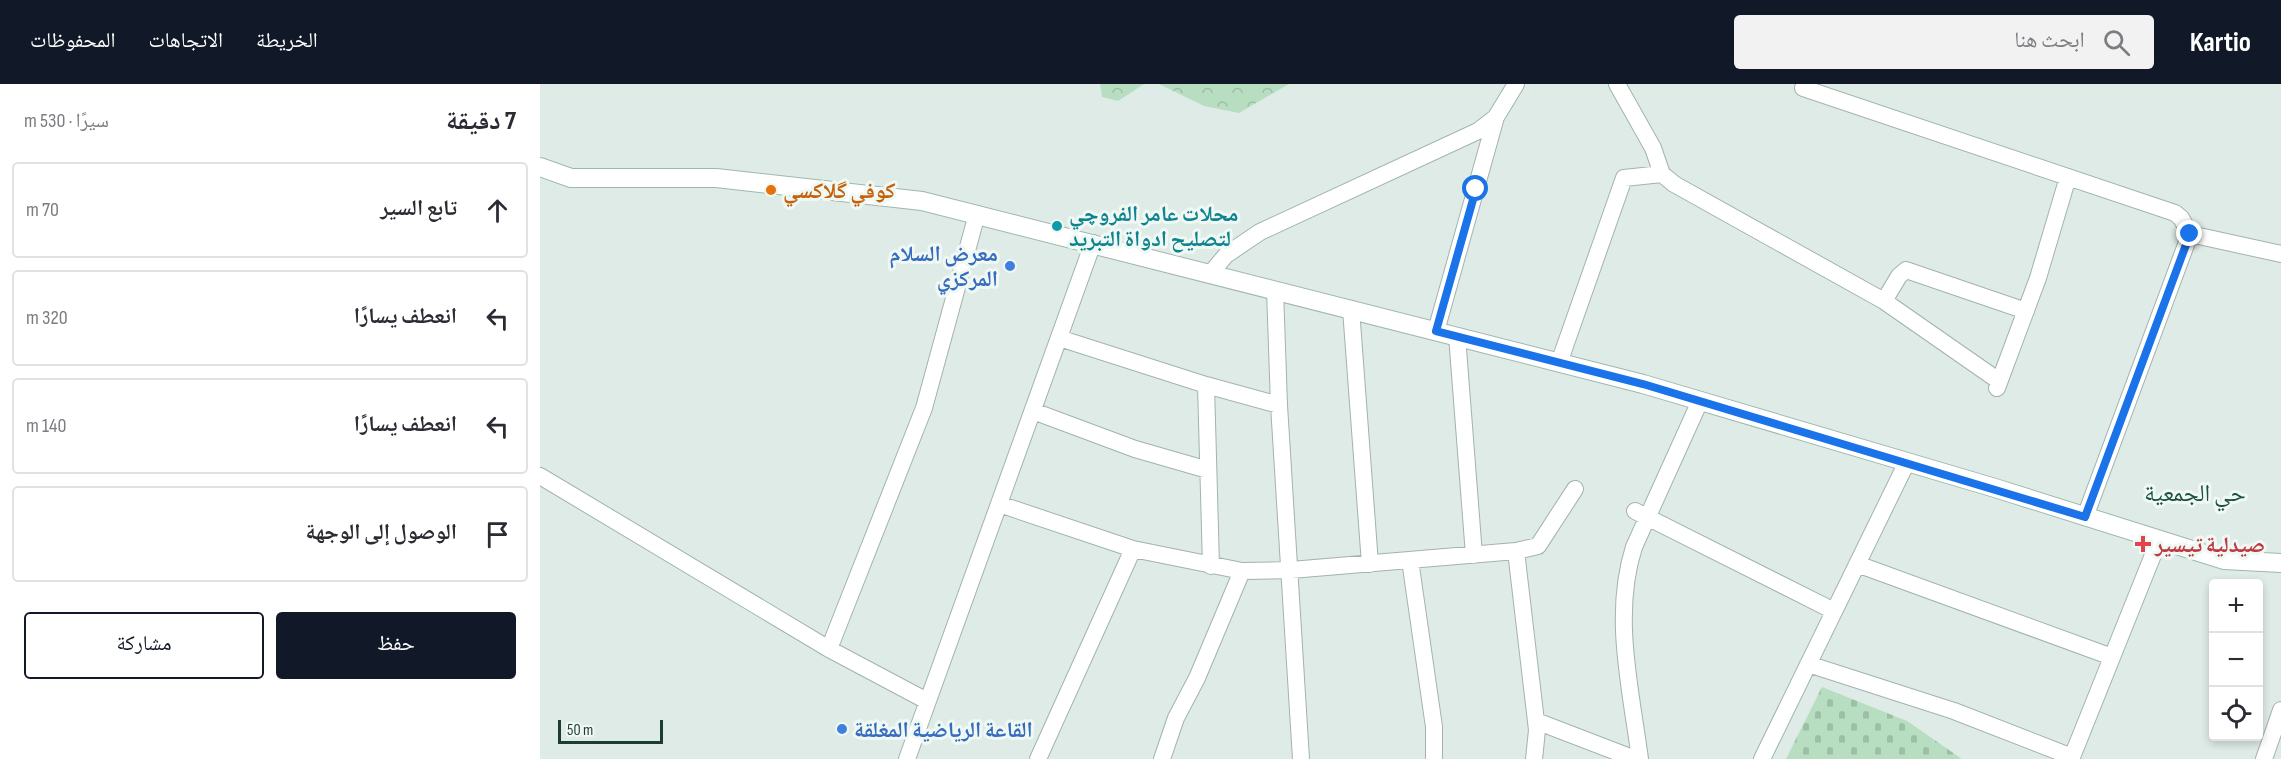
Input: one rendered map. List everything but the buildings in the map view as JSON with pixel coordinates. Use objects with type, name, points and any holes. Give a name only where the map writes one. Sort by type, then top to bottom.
[{"type":"street","points":[[1436,331],[1496,117],[1516,84]]},
{"type":"street","points":[[1617,84],[1653,148],[1662,174],[1674,184],[1884,301],[1998,385],[2026,311],[2068,177]]},
{"type":"street","points":[[1803,88],[2175,213],[2181,218],[2190,234],[2281,254]]},
{"type":"street","points":[[1211,273],[1226,255],[1260,232],[1478,131],[1496,117]]},
{"type":"street","points":[[540,167],[572,178],[716,178],[922,201],[1457,336],[1700,401],[2224,560],[2281,563]]},
{"type":"street","points":[[1559,363],[1624,178],[1662,174]]},
{"type":"street","points":[[829,649],[924,408],[977,214]]},
{"type":"street","points":[[2085,517],[2190,234]]},
{"type":"street","points":[[907,759],[1093,243]]},
{"type":"street","points":[[1884,301],[1899,276],[1906,270],[2026,311]]},
{"type":"street","points":[[1275,290],[1279,405],[1301,759]]},
{"type":"street","points":[[1351,309],[1370,564]]},
{"type":"street","points":[[1457,336],[1474,555]]},
{"type":"street","points":[[1059,338],[1206,385],[1279,405]]},
{"type":"street","points":[[1206,385],[1211,566]]},
{"type":"street","points":[[1640,759],[1623,630],[1626,570],[1641,515],[1700,401]]},
{"type":"street","points":[[1033,411],[1135,449],[1208,470]]},
{"type":"street","points":[[1762,759],[1907,462]]},
{"type":"street","points":[[540,476],[829,649],[927,701]]},
{"type":"street","points":[[999,504],[1133,549],[1242,571],[1291,570],[1516,551],[1538,546],[1575,489]]},
{"type":"street","points":[[1641,515],[1834,611]]},
{"type":"street","points":[[1808,664],[1954,711],[2072,757],[2159,540]]},
{"type":"street","points":[[1038,759],[1133,549]]},
{"type":"street","points":[[1516,551],[1536,721],[1534,759]]},
{"type":"street","points":[[1410,560],[1434,727],[1434,759]]},
{"type":"street","points":[[1857,564],[2112,657]]},
{"type":"street","points":[[1162,759],[1176,718],[1197,678],[1242,571]]},
{"type":"street","points":[[2264,759],[2281,710]]},
{"type":"street","points":[[1536,721],[1635,759]]},
{"type":"green space","points":[[1100,84],[1144,84],[1118,101],[1102,97]]},
{"type":"green space","points":[[1159,84],[1289,84],[1239,113],[1204,106]]},
{"type":"green space","points":[[1822,687],[1907,721],[1962,759],[1786,759]]},
{"type":"place","name":"كوفي گلاكسي","points":[[771,190]]},
{"type":"place","name":"محلات عامر الفروچي لتصليح ادواة التبريد","points":[[1057,226]]},
{"type":"place","name":"معرض السلام المركزي","points":[[1010,266]]},
{"type":"place","name":"صيدلية تيسير","points":[[2143,544]]},
{"type":"place","name":"القاعة الرياضية المغلقة","points":[[842,729]]},
{"type":"district","name":"حي الجمعية","points":[[2195,493]]},
{"type":"route","points":[[1476,189],[1436,331],[1643,384],[1995,488],[2085,517],[2190,234]]}]
